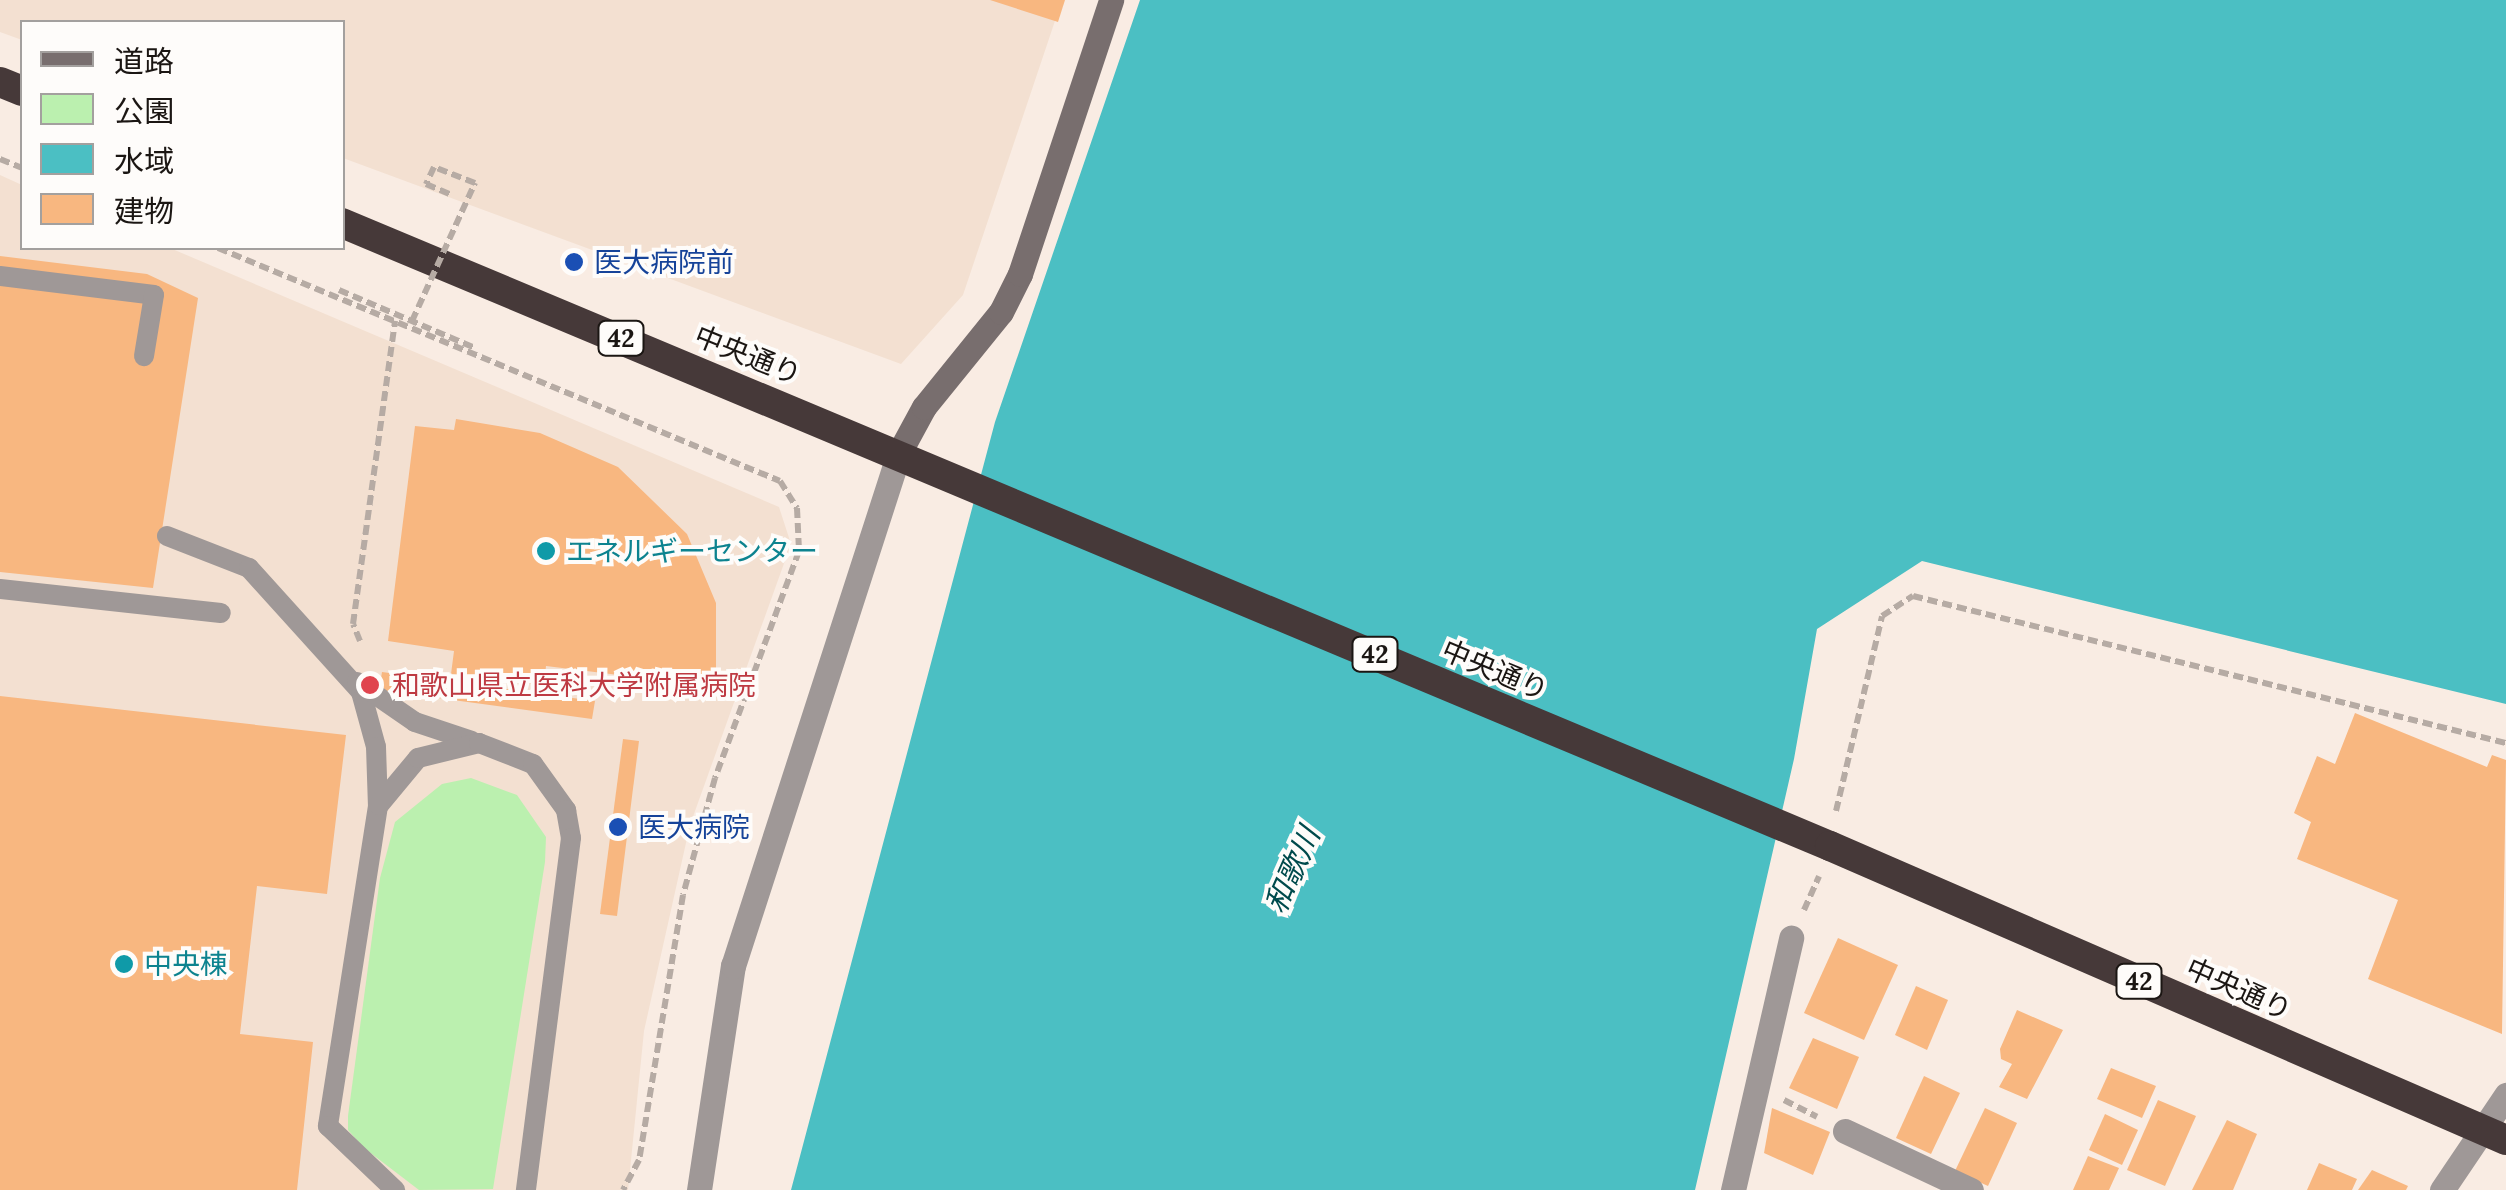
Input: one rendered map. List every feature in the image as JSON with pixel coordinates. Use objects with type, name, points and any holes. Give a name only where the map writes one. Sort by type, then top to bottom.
[{"type":"highway","name":"中央通り","points":[[345,224],[1797,832],[2494,1135]]},
{"type":"street","points":[[699,1190],[733,966],[899,453],[933,394],[1001,312],[1020,274],[1111,0]]},
{"type":"street","points":[[1733,1190],[1791,938]]},
{"type":"street","points":[[2442,1190],[2494,1135],[2506,1095]]},
{"type":"street","points":[[1845,1131],[1971,1190]]},
{"type":"lane","points":[[0,276],[154,296],[144,356]]},
{"type":"lane","points":[[394,1190],[328,1126],[378,806],[376,747],[361,692],[249,568],[168,534],[252,566],[364,690],[415,722],[507,749],[552,784],[571,838],[526,1190]]},
{"type":"lane","points":[[0,589],[221,612]]},
{"type":"lane","points":[[378,806],[394,780],[418,758],[479,743]]},
{"type":"path","points":[[412,321],[475,183],[434,167],[426,184],[452,195]]},
{"type":"path","points":[[223,250],[780,482],[797,508],[800,552],[715,778],[683,896],[639,1160],[623,1190]]},
{"type":"path","points":[[338,290],[476,348]]},
{"type":"path","points":[[367,658],[353,624],[396,320]]},
{"type":"path","points":[[1840,784],[1882,616],[1913,596],[2506,743]]},
{"type":"path","points":[[1758,1086],[1845,1131]]},
{"type":"shaded area","points":[[0,0],[1062,0],[963,295],[901,364],[345,159],[345,20],[20,20],[20,39],[0,32]]},
{"type":"shaded area","name":"和歌山県立医科大学附属病院","points":[[0,175],[20,184],[20,250],[175,250],[779,507],[791,544],[690,825],[644,1031],[628,1190],[0,1190]]},
{"type":"green space","points":[[471,778],[517,795],[546,837],[545,862],[493,1189],[419,1190],[364,1148],[348,1130],[348,1116],[380,878],[395,822],[442,784]]},
{"type":"water","name":"和歌川","points":[[1140,0],[2506,0],[2506,704],[1922,561],[1817,629],[1794,759],[1695,1190],[791,1190],[995,422]]},
{"type":"building","points":[[990,0],[1065,0],[1058,22]]},
{"type":"building","points":[[0,256],[147,274],[198,298],[153,588],[0,572]]},
{"type":"building","name":"エネルギーセンター","points":[[456,419],[540,433],[618,467],[687,534],[716,603],[716,687],[546,666],[544,685],[451,674],[454,651],[388,641],[415,426],[454,430]]},
{"type":"building","points":[[382,672],[595,701],[592,719],[379,690]]},
{"type":"building","name":"中央棟","points":[[0,696],[346,735],[327,894],[257,886],[240,1034],[313,1042],[297,1190],[0,1190]]},
{"type":"building","points":[[2355,713],[2487,767],[2492,755],[2506,760],[2502,1034],[2368,979],[2398,900],[2297,859],[2311,822],[2294,813],[2317,756],[2335,764]]},
{"type":"building","points":[[623,739],[639,741],[617,916],[600,914]]},
{"type":"building","points":[[1838,938],[1898,965],[1864,1040],[1804,1013]]},
{"type":"building","points":[[1916,986],[1948,1000],[1927,1050],[1895,1035]]},
{"type":"building","points":[[2017,1010],[2063,1030],[2027,1099],[1999,1087],[2012,1064],[2001,1059],[2000,1049]]},
{"type":"building","points":[[1813,1038],[1859,1057],[1837,1109],[1789,1088]]},
{"type":"building","points":[[2111,1068],[2156,1086],[2142,1118],[2097,1099]]},
{"type":"building","points":[[1924,1076],[1960,1093],[1931,1154],[1896,1138]]},
{"type":"building","points":[[2158,1100],[2196,1116],[2165,1186],[2127,1170]]},
{"type":"building","points":[[1772,1108],[1830,1132],[1813,1175],[1764,1153]]},
{"type":"building","points":[[1985,1108],[2017,1123],[1988,1186],[1955,1171]]},
{"type":"building","points":[[2105,1114],[2138,1130],[2122,1165],[2089,1150]]},
{"type":"building","points":[[2227,1120],[2257,1134],[2233,1190],[2192,1190]]},
{"type":"building","points":[[2088,1156],[2119,1168],[2109,1190],[2073,1190]]},
{"type":"building","points":[[2319,1163],[2357,1179],[2352,1190],[2307,1190]]},
{"type":"building","points":[[2372,1170],[2408,1186],[2406,1190],[2358,1190]]},
{"type":"place","name":"医大病院前","points":[[574,262]]},
{"type":"place","name":"エネルギーセンター","points":[[546,551]]},
{"type":"place","name":"和歌山県立医科大学附属病院","points":[[370,685]]},
{"type":"place","name":"医大病院","points":[[618,827]]},
{"type":"place","name":"中央棟","points":[[124,964]]}]
